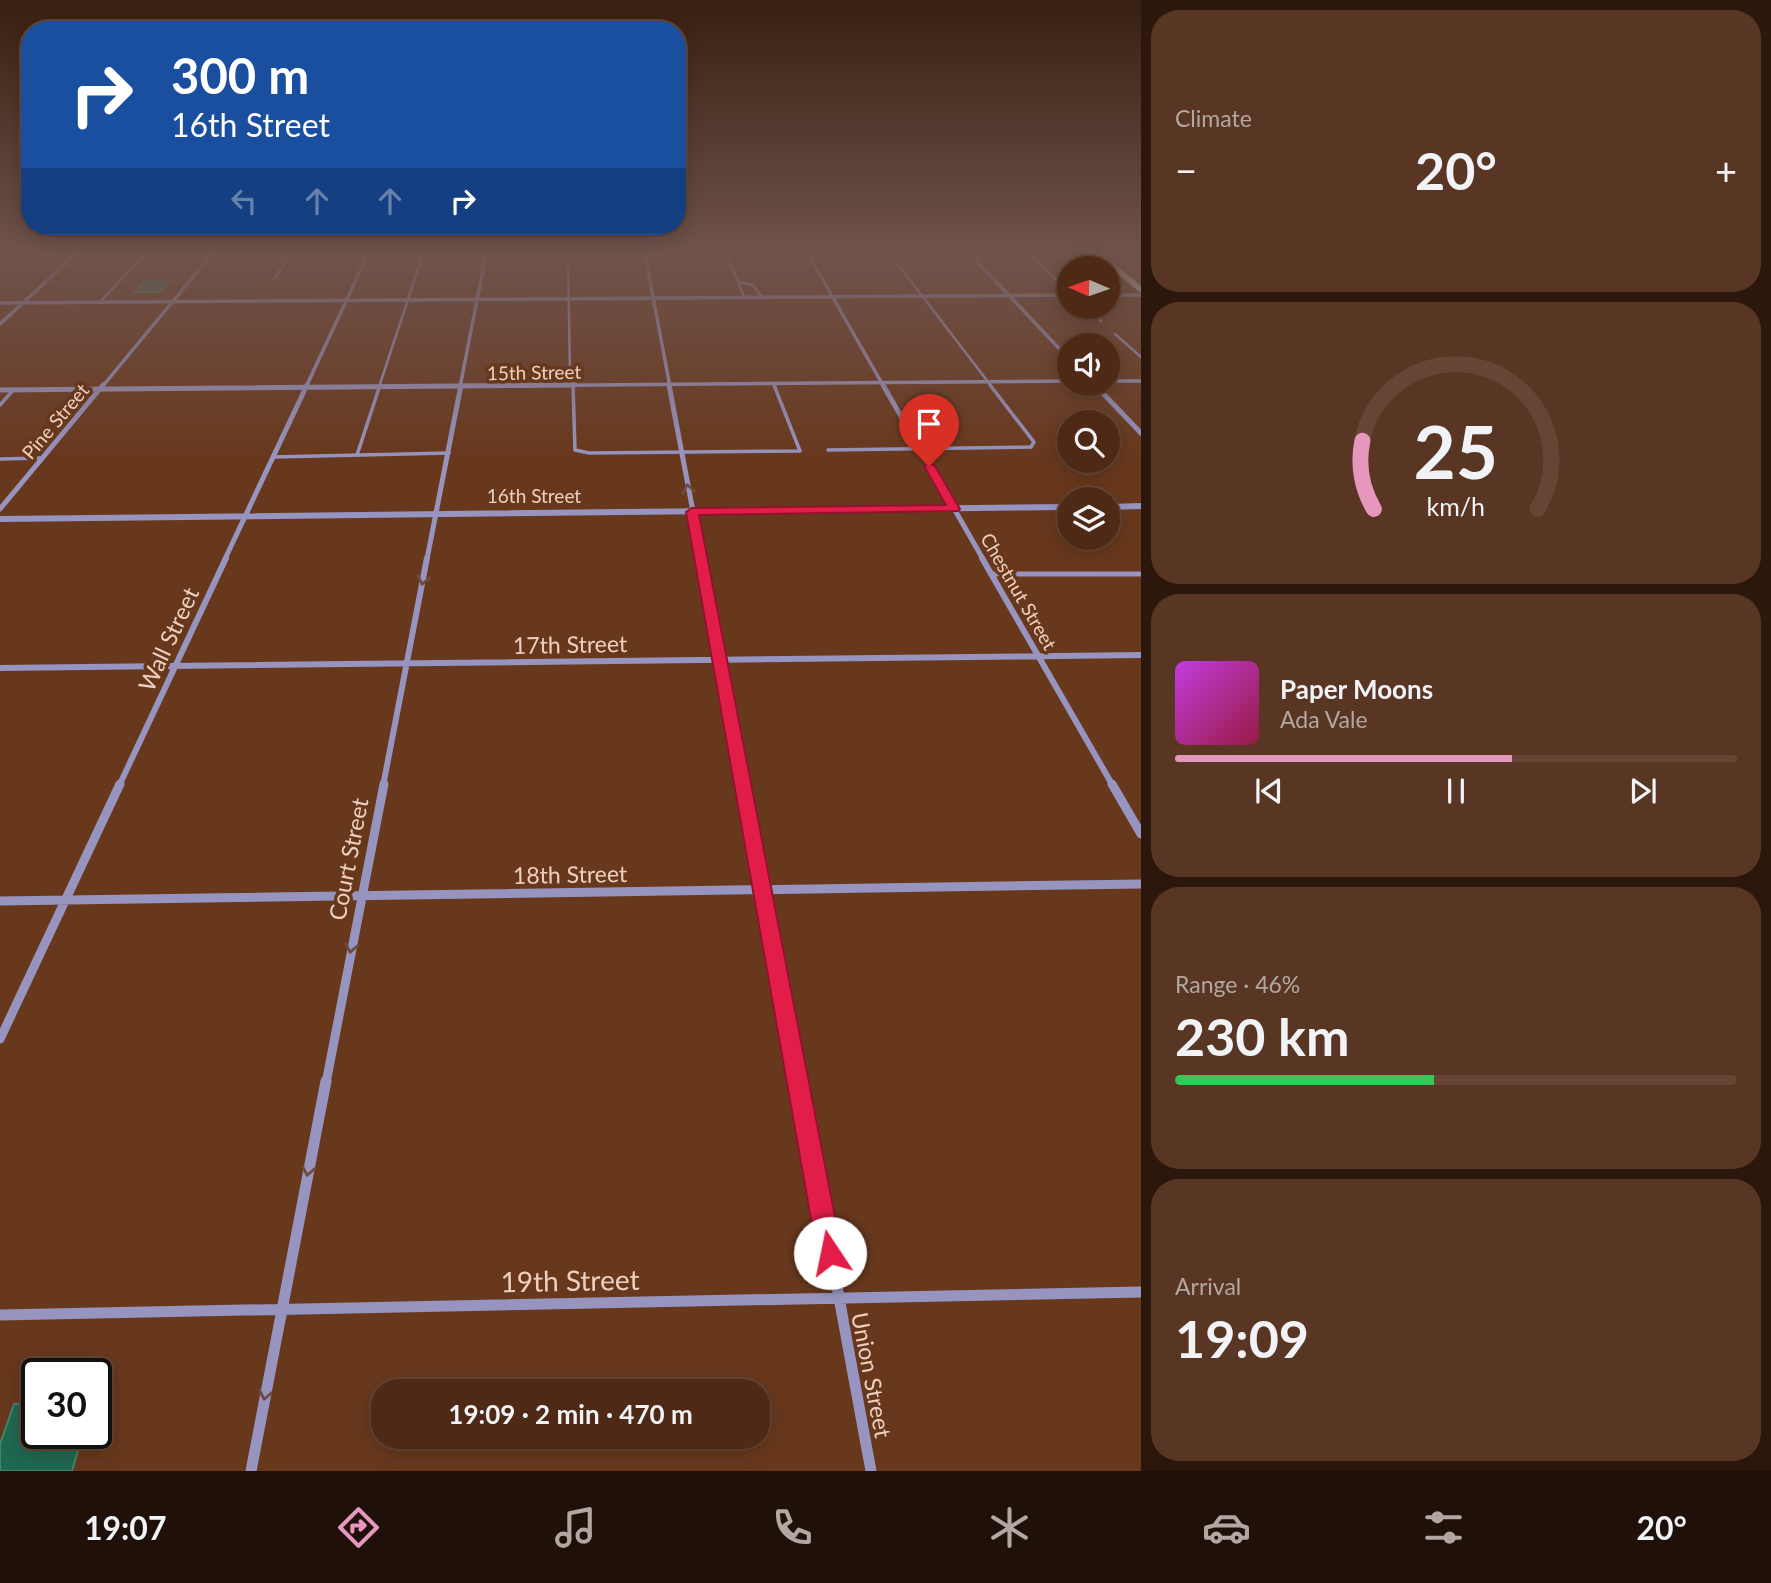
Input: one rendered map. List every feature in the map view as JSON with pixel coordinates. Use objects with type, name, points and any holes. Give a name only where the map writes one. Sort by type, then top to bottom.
[{"type":"street","name":"Pine Street","points":[[0,509],[156,323]]},
{"type":"street","name":"Wall Street","points":[[0,1039],[336,323]]},
{"type":"street","name":"Court Street","points":[[251,1471],[473,323]]},
{"type":"street","name":"Union Street","points":[[657,323],[871,1471]]},
{"type":"street","name":"Chestnut Street","points":[[847,323],[1141,834]]},
{"type":"street","points":[[1034,323],[1057,346]]},
{"type":"street","points":[[1120,381],[1141,381]]},
{"type":"street","name":"15th Street","points":[[0,390],[1057,382]]},
{"type":"street","points":[[1105,396],[1141,433]]},
{"type":"street","points":[[1120,507],[1141,506]]},
{"type":"street","name":"16th Street","points":[[0,519],[1057,507]]},
{"type":"street","name":"17th Street","points":[[0,668],[1141,655]]},
{"type":"street","name":"18th Street","points":[[0,901],[1141,884]]},
{"type":"street","name":"19th Street","points":[[0,1315],[1141,1292]]},
{"type":"lane","points":[[357,455],[401,323]]},
{"type":"lane","points":[[569,323],[575,450],[589,453],[800,451],[774,384]]},
{"type":"lane","points":[[828,450],[1031,447],[1034,442],[942,323]]},
{"type":"lane","points":[[1120,338],[1141,357]]},
{"type":"lane","points":[[0,405],[14,389]]},
{"type":"lane","points":[[273,457],[449,453]]},
{"type":"lane","points":[[0,458],[43,458]]},
{"type":"lane","points":[[991,574],[1141,574]]},
{"type":"building","points":[[14,1404],[21,1404],[21,1449],[78,1449],[72,1471],[0,1471],[0,1444]]},
{"type":"route","points":[[830,1253],[692,512],[954,509],[929,466]]}]
